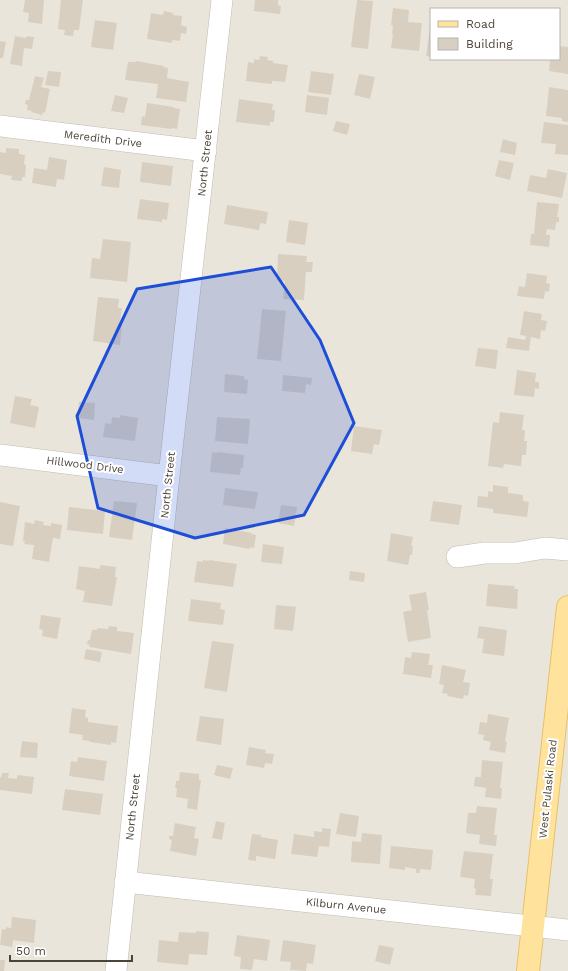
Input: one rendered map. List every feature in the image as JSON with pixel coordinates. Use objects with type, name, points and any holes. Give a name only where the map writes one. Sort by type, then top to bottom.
[{"type":"main road","name":"West Pulaski Road","points":[[528,971],[568,607]]},
{"type":"street","name":"North Street","points":[[116,971],[222,0]]},
{"type":"street","name":"Meredith Drive","points":[[0,126],[206,152]]},
{"type":"street","name":"Hillwood Drive","points":[[0,455],[169,476]]},
{"type":"street","points":[[457,557],[485,553],[515,553],[545,548],[568,550]]},
{"type":"street","name":"Kilburn Avenue","points":[[125,882],[568,930]]},
{"type":"highlighted area","points":[[271,267],[320,340],[354,423],[304,515],[195,538],[98,508],[77,416],[137,289]]},
{"type":"shaded area","points":[[0,0],[568,0],[568,971],[0,971]]},
{"type":"building","points":[[25,0],[44,0],[42,24],[28,22],[29,13],[23,12]]},
{"type":"building","points":[[61,0],[83,0],[79,30],[74,30],[73,36],[64,35],[65,30],[58,29]]},
{"type":"building","points":[[255,0],[278,0],[278,5],[281,6],[280,14],[254,11]]},
{"type":"building","points":[[357,0],[373,1],[368,49],[351,47]]},
{"type":"building","points":[[393,8],[409,10],[408,22],[422,23],[419,51],[391,48],[393,34],[393,25],[391,25]]},
{"type":"building","points":[[164,11],[173,13],[173,15],[182,16],[181,25],[187,27],[186,34],[181,33],[180,41],[172,40],[172,43],[147,39],[151,13],[163,15]]},
{"type":"building","points":[[95,20],[117,23],[113,50],[91,47]]},
{"type":"building","points":[[430,27],[430,57],[426,56]]},
{"type":"building","points":[[15,36],[26,38],[27,36],[34,37],[32,49],[24,48],[22,66],[10,64]]},
{"type":"building","points":[[0,41],[6,42],[3,58],[0,58]]},
{"type":"building","points":[[560,46],[568,47],[568,74],[549,71],[550,60],[560,60]]},
{"type":"building","points":[[260,56],[268,57],[267,60],[273,61],[273,63],[288,65],[285,82],[272,81],[272,84],[246,81],[248,62],[254,63],[254,59],[259,60]]},
{"type":"building","points":[[136,61],[164,66],[163,67],[168,68],[167,78],[189,82],[186,102],[156,98],[158,84],[125,80],[128,62]]},
{"type":"building","points":[[48,71],[61,72],[59,87],[45,85]]},
{"type":"building","points":[[311,71],[334,74],[331,95],[308,92]]},
{"type":"building","points":[[359,74],[375,77],[370,99],[354,95]]},
{"type":"building","points":[[35,76],[44,78],[41,87],[50,89],[45,113],[43,112],[42,115],[27,110],[28,105],[25,104],[26,100],[29,100]]},
{"type":"building","points":[[549,87],[568,90],[568,122],[562,121],[562,118],[546,116]]},
{"type":"building","points":[[115,95],[128,98],[124,113],[111,111]]},
{"type":"building","points":[[307,95],[329,98],[327,115],[305,112]]},
{"type":"building","points":[[239,99],[273,104],[272,110],[275,110],[274,122],[270,122],[270,126],[236,122]]},
{"type":"building","points":[[147,103],[180,109],[177,129],[141,125],[142,116],[145,117]]},
{"type":"building","points":[[336,121],[350,124],[347,135],[333,131]]},
{"type":"building","points":[[544,122],[568,125],[568,155],[555,154],[556,144],[541,143]]},
{"type":"building","points":[[503,139],[517,143],[515,155],[500,152]]},
{"type":"building","points":[[6,148],[19,149],[19,154],[25,155],[25,177],[22,177],[22,181],[11,180],[12,176],[0,174],[0,152],[6,153]]},
{"type":"building","points":[[49,157],[67,160],[64,180],[57,179],[56,187],[32,183],[34,168],[47,170]]},
{"type":"building","points":[[499,160],[514,163],[510,180],[495,176]]},
{"type":"building","points":[[142,162],[173,166],[171,186],[140,182]]},
{"type":"building","points":[[104,167],[121,170],[119,188],[101,186]]},
{"type":"building","points":[[548,169],[567,173],[562,198],[527,191],[530,175],[546,178]]},
{"type":"building","points":[[140,199],[169,203],[167,220],[162,219],[162,222],[137,219]]},
{"type":"building","points":[[537,202],[559,204],[557,217],[559,217],[559,222],[556,222],[555,230],[547,229],[546,235],[550,235],[549,247],[530,245],[531,234],[534,234]]},
{"type":"building","points":[[227,205],[268,212],[266,224],[260,223],[259,230],[224,224]]},
{"type":"building","points":[[289,220],[308,223],[305,245],[286,242]]},
{"type":"building","points":[[103,239],[131,242],[127,282],[90,278],[92,258],[100,259]]},
{"type":"building","points":[[278,254],[307,256],[306,262],[313,262],[312,272],[306,272],[304,300],[283,299],[285,281],[277,280]]},
{"type":"building","points":[[527,273],[547,276],[546,283],[550,284],[549,292],[545,291],[544,299],[517,296],[519,286],[525,287]]},
{"type":"building","points":[[98,297],[119,299],[118,308],[122,308],[120,322],[122,322],[120,345],[93,341]]},
{"type":"building","points":[[262,309],[286,311],[281,361],[257,359]]},
{"type":"building","points":[[524,311],[542,314],[541,320],[547,321],[545,331],[541,330],[540,339],[531,337],[529,351],[506,348],[508,337],[525,340],[526,336],[520,335]]},
{"type":"building","points":[[478,348],[498,350],[496,369],[475,366]]},
{"type":"building","points":[[517,370],[536,373],[535,382],[539,382],[539,389],[535,388],[534,397],[514,395]]},
{"type":"building","points":[[225,374],[244,376],[244,379],[248,380],[247,394],[224,392]]},
{"type":"building","points":[[283,375],[312,378],[311,385],[306,384],[305,393],[282,391]]},
{"type":"building","points":[[15,396],[32,399],[30,405],[39,407],[35,428],[10,423]]},
{"type":"building","points":[[79,402],[95,403],[94,420],[77,418]]},
{"type":"building","points":[[500,412],[524,415],[522,430],[525,430],[524,441],[527,441],[526,455],[522,455],[521,466],[504,464],[503,468],[488,466],[493,422],[499,423]]},
{"type":"building","points":[[120,415],[138,418],[135,441],[103,437],[105,423],[111,424],[112,417],[120,418]]},
{"type":"building","points":[[217,417],[250,419],[248,444],[215,441]]},
{"type":"building","points":[[354,426],[382,430],[379,445],[374,444],[372,454],[351,451]]},
{"type":"building","points":[[212,452],[244,455],[243,468],[241,468],[240,475],[210,472]]},
{"type":"building","points":[[493,485],[508,487],[508,493],[523,495],[523,501],[529,502],[527,517],[493,513],[493,509],[477,507],[478,496],[488,497],[488,491],[493,492]]},
{"type":"building","points":[[225,488],[258,492],[255,509],[223,505]]},
{"type":"building","points":[[114,501],[137,503],[132,540],[109,537]]},
{"type":"building","points":[[433,501],[462,505],[459,525],[430,521]]},
{"type":"building","points":[[0,502],[20,506],[13,546],[0,544]]},
{"type":"building","points":[[281,505],[297,507],[294,526],[278,523]]},
{"type":"building","points":[[69,507],[105,511],[103,534],[67,530]]},
{"type":"building","points":[[35,520],[44,522],[43,525],[51,526],[51,523],[62,525],[60,539],[53,538],[49,562],[32,559],[34,545],[24,544],[25,541],[23,541],[25,522],[34,524]]},
{"type":"building","points":[[225,528],[256,535],[254,548],[250,547],[250,549],[223,544]]},
{"type":"building","points":[[391,533],[413,537],[411,546],[413,546],[412,555],[410,555],[408,565],[387,561]]},
{"type":"building","points":[[263,544],[284,547],[282,564],[261,562]]},
{"type":"building","points":[[203,560],[237,564],[233,587],[194,582],[197,561],[203,562]]},
{"type":"building","points":[[100,565],[116,567],[115,577],[117,577],[112,606],[83,602],[85,591],[76,589],[79,566],[100,569]]},
{"type":"building","points":[[350,571],[365,573],[364,582],[349,580]]},
{"type":"building","points":[[488,584],[515,586],[514,589],[518,589],[517,609],[486,606]]},
{"type":"building","points":[[426,592],[431,638],[408,642],[403,612],[412,610],[409,595]]},
{"type":"building","points":[[191,599],[221,603],[220,609],[225,610],[223,625],[188,621]]},
{"type":"building","points":[[276,605],[296,607],[293,631],[274,629]]},
{"type":"building","points":[[41,615],[61,618],[57,639],[42,636],[43,630],[39,629]]},
{"type":"building","points":[[109,626],[117,627],[117,631],[134,633],[131,654],[89,647],[90,645],[87,644],[88,640],[90,640],[92,630],[97,630],[97,628],[108,629]]},
{"type":"building","points":[[479,626],[507,630],[504,656],[482,653],[484,639],[477,638]]},
{"type":"building","points":[[212,641],[234,644],[227,692],[204,688]]},
{"type":"building","points":[[86,649],[102,652],[100,662],[84,659]]},
{"type":"building","points":[[412,652],[430,654],[428,665],[433,665],[431,678],[403,674],[405,657],[411,658]]},
{"type":"building","points":[[442,665],[466,670],[463,682],[470,683],[468,696],[464,695],[463,699],[447,696],[448,694],[442,693],[444,685],[439,684]]},
{"type":"building","points":[[72,708],[86,710],[85,717],[88,718],[88,722],[118,726],[116,743],[111,742],[111,745],[90,742],[82,740],[83,735],[69,733]]},
{"type":"building","points":[[488,714],[509,718],[505,741],[507,742],[505,753],[489,750],[491,742],[483,740],[484,735],[478,734],[480,722],[487,723]]},
{"type":"building","points":[[200,716],[224,719],[221,745],[196,741]]},
{"type":"building","points":[[22,741],[38,743],[37,758],[20,757]]},
{"type":"building","points":[[249,747],[266,750],[265,753],[274,754],[272,764],[265,763],[264,768],[246,765]]},
{"type":"building","points":[[78,757],[107,761],[104,781],[69,776],[71,761],[77,762]]},
{"type":"building","points":[[482,760],[503,762],[500,788],[502,788],[501,799],[485,797],[486,788],[474,786],[475,777],[481,777]]},
{"type":"building","points":[[217,765],[233,768],[230,779],[214,775]]},
{"type":"building","points":[[180,772],[199,774],[199,780],[201,780],[197,810],[187,808],[188,799],[176,797],[176,781],[179,781]]},
{"type":"building","points":[[2,773],[9,773],[8,778],[17,779],[17,775],[34,777],[32,794],[0,790],[0,777],[1,778]]},
{"type":"building","points":[[65,789],[103,794],[100,815],[62,810]]},
{"type":"building","points":[[477,806],[497,808],[494,835],[497,835],[496,846],[479,844],[480,835],[466,833],[468,813],[476,813]]},
{"type":"building","points":[[340,813],[359,816],[356,837],[336,834]]},
{"type":"building","points":[[216,821],[225,823],[222,840],[212,838]]},
{"type":"building","points":[[175,823],[196,827],[194,838],[199,839],[196,856],[170,851],[172,840],[169,839],[169,836],[173,836]]},
{"type":"building","points":[[322,828],[331,829],[329,847],[319,846],[317,857],[291,854],[294,834],[314,837],[314,831],[322,832]]},
{"type":"building","points":[[362,833],[382,835],[380,864],[351,862],[352,841],[361,842]]},
{"type":"building","points":[[252,834],[278,840],[275,859],[256,856],[256,861],[248,860]]},
{"type":"building","points":[[391,846],[433,850],[431,870],[420,869],[420,873],[416,873],[416,869],[405,867],[405,870],[389,868]]},
{"type":"building","points":[[464,851],[493,854],[490,879],[493,879],[491,896],[475,895],[475,879],[460,877]]},
{"type":"building","points":[[12,917],[36,920],[34,943],[13,940],[12,947],[0,945],[2,929],[6,930],[6,927],[11,928]]},
{"type":"building","points":[[196,931],[209,932],[207,955],[189,954],[188,965],[157,962],[159,940],[178,942],[179,932],[196,933]]},
{"type":"building","points":[[237,935],[270,940],[267,961],[254,959],[252,970],[240,969],[241,957],[234,956]]},
{"type":"building","points":[[283,940],[316,945],[313,964],[307,963],[306,971],[290,970],[291,962],[280,961]]},
{"type":"building","points":[[379,945],[394,948],[390,965],[375,961]]},
{"type":"building","points":[[0,960],[5,960],[4,971],[0,971]]}]
